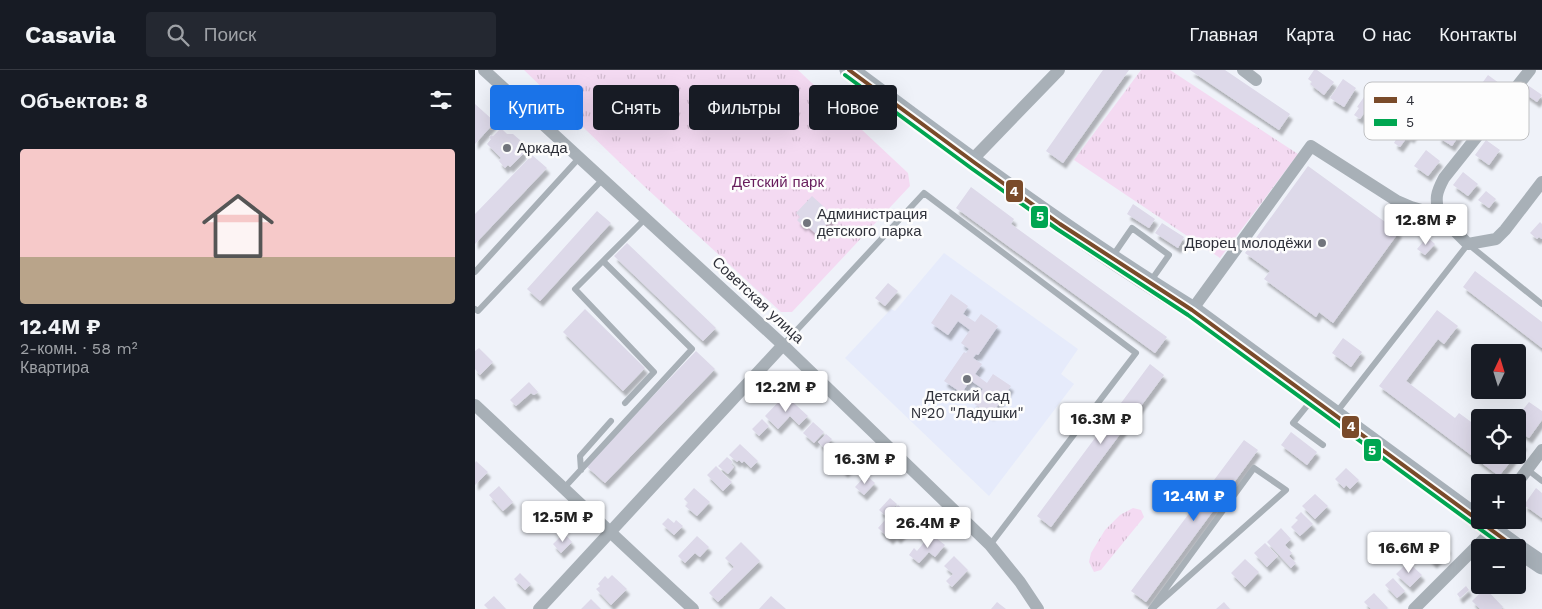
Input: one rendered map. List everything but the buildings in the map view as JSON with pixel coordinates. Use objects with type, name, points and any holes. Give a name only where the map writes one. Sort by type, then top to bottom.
[{"type":"main road","points":[[849,70],[971,162],[1192,310],[1471,511]]},
{"type":"main road","points":[[1495,529],[1506,539]]},
{"type":"main road","points":[[1526,554],[1542,565]]},
{"type":"street","name":"Советская улица","points":[[484,70],[783,345],[990,544],[1020,582],[1037,609]]},
{"type":"street","points":[[971,162],[1059,70]]},
{"type":"street","points":[[1243,70],[1256,80]]},
{"type":"street","points":[[1520,82],[1530,70]]},
{"type":"street","points":[[1474,140],[1444,178],[1435,201],[1439,215],[1468,244],[1496,239],[1542,182]]},
{"type":"street","points":[[1192,310],[1311,146],[1397,201],[1439,215]]},
{"type":"street","points":[[539,609],[783,345]]},
{"type":"street","points":[[475,404],[693,609]]},
{"type":"street","points":[[1525,474],[1542,450]]},
{"type":"street","points":[[1414,609],[1486,529]]},
{"type":"lane","points":[[475,272],[580,157]]},
{"type":"lane","points":[[476,312],[603,179]]},
{"type":"lane","points":[[783,345],[924,193],[1136,353],[990,544]]},
{"type":"lane","points":[[625,403],[654,372],[575,289],[645,219]]},
{"type":"lane","points":[[1111,257],[1132,228],[1169,255],[1149,283]]},
{"type":"lane","points":[[1335,414],[1468,244],[1542,304]]},
{"type":"lane","points":[[564,488],[692,349],[603,262]]},
{"type":"lane","points":[[1313,398],[1293,423],[1323,445]]},
{"type":"lane","points":[[581,470],[579,456],[611,421]]},
{"type":"lane","points":[[1254,468],[1286,490],[1151,609],[1254,468]]},
{"type":"lane","points":[[1528,470],[1542,480]]},
{"type":"shaded area","name":"Детский сад №20 \"Ладушки\"","points":[[944,253],[1078,349],[1061,374],[1074,384],[989,496],[845,358],[891,309],[895,311]]},
{"type":"green space","name":"Детский парк","points":[[524,70],[798,70],[814,85],[809,85],[809,130],[862,130],[908,173],[910,186],[792,312],[781,312],[583,127],[583,85],[540,85]]},
{"type":"green space","points":[[1141,70],[1170,70],[1298,154],[1220,258],[1074,160]]},
{"type":"green space","points":[[1133,508],[1141,510],[1144,517],[1101,570],[1094,572],[1089,562],[1091,553],[1105,530],[1120,515]]},
{"type":"transit line","name":"4","points":[[849,70],[1060,224],[1192,310],[1504,539]]},
{"type":"transit line","name":"5","points":[[845,75],[1057,229],[1188,315],[1494,539]]},
{"type":"place","name":"Аркада","points":[[507,148]]},
{"type":"place","name":"Администрация детского парка","points":[[807,223]]},
{"type":"place","name":"Дворец молодёжи","points":[[1322,243]]},
{"type":"place","name":"Детский сад №20 \"Ладушки\"","points":[[967,379]]}]
